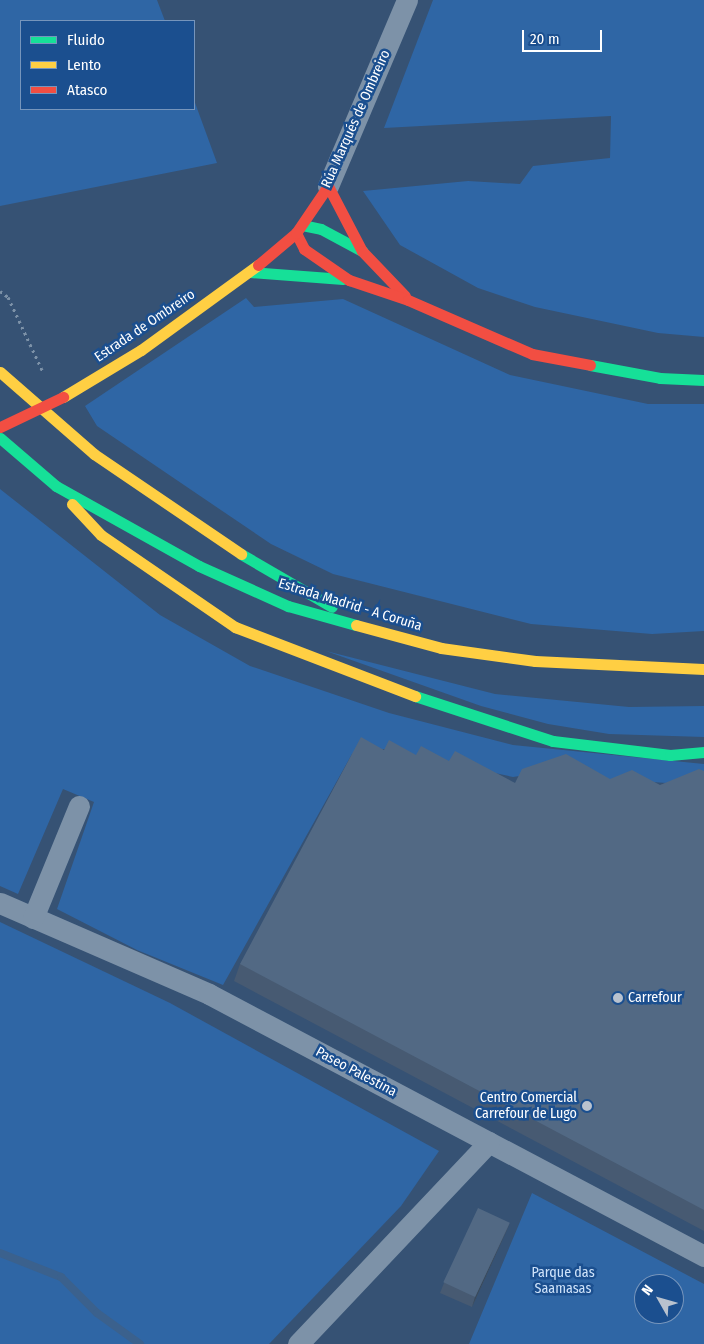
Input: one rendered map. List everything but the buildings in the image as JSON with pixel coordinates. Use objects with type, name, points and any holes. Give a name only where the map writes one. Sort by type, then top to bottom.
[{"type":"main road","name":"Rúa Marqués de Ombreiro","points":[[299,229],[328,186]]},
{"type":"main road","points":[[328,186],[362,251],[408,300]]},
{"type":"main road","points":[[349,280],[304,249],[299,229],[321,229],[362,251]]},
{"type":"main road","name":"Estrada de Ombreiro","points":[[0,427],[63,397],[141,350],[250,272],[299,229]]},
{"type":"main road","points":[[250,272],[349,280],[408,300],[532,354],[660,378],[704,380]]},
{"type":"main road","points":[[0,372],[94,454],[249,560],[358,622]]},
{"type":"main road","name":"Estrada Madrid - A Coruña","points":[[0,438],[56,486],[199,566],[288,606],[358,622],[441,648],[536,661],[704,668]]},
{"type":"main road","points":[[56,486],[101,535],[235,627],[464,715],[553,741],[670,755],[704,752]]},
{"type":"street","name":"Rúa Marqués de Ombreiro","points":[[328,186],[407,0]]},
{"type":"street","points":[[33,918],[79,806]]},
{"type":"street","name":"Paseo Palestina","points":[[0,904],[209,994],[704,1256]]},
{"type":"street","points":[[298,1344],[490,1142]]},
{"type":"path","points":[[0,291],[8,297],[46,379]]},
{"type":"green space","points":[[0,0],[157,0],[165,20],[20,20],[20,110],[195,110],[195,103],[217,163],[0,206]]},
{"type":"green space","points":[[433,0],[704,0],[704,337],[658,333],[535,307],[478,288],[400,245],[363,191],[468,181],[520,184],[533,166],[610,158],[611,116],[384,128]]},
{"type":"green space","points":[[246,298],[254,307],[343,299],[510,375],[648,404],[704,404],[704,631],[652,634],[531,624],[333,574],[271,544],[97,426],[85,406]]},
{"type":"green space","points":[[0,489],[160,615],[250,666],[389,713],[513,745],[704,764],[704,777],[667,783],[532,774],[513,777],[384,749],[352,754],[223,985],[137,950],[57,909],[94,802],[63,789],[18,894],[0,886]]},
{"type":"green space","points":[[326,651],[495,694],[629,707],[704,706],[704,737],[609,734],[548,724],[481,706]]},
{"type":"green space","points":[[0,922],[170,1003],[439,1151],[401,1206],[269,1344],[0,1344]]},
{"type":"green space","name":"Parque das Saamasas","points":[[532,1193],[704,1284],[704,1344],[469,1344]]},
{"type":"waterway","points":[[0,1253],[61,1277],[97,1313],[140,1344]]},
{"type":"traffic: fast","points":[[302,225],[321,229],[362,251]]},
{"type":"traffic: fast","points":[[250,272],[343,279]]},
{"type":"traffic: fast","points":[[590,365],[660,378],[704,380]]},
{"type":"traffic: fast","points":[[0,438],[56,486],[199,566],[288,606],[356,625]]},
{"type":"traffic: fast","points":[[241,554],[332,607]]},
{"type":"traffic: fast","points":[[415,696],[553,741],[670,755],[704,752]]},
{"type":"traffic: slow","points":[[63,397],[141,350],[258,265]]},
{"type":"traffic: slow","points":[[0,372],[94,454],[241,554]]},
{"type":"traffic: slow","points":[[72,504],[101,535],[235,627],[415,696]]},
{"type":"traffic: slow","points":[[356,625],[441,648],[535,661],[704,669]]},
{"type":"traffic: jam","points":[[328,186],[362,251],[405,296]]},
{"type":"traffic: jam","points":[[258,265],[296,233],[328,186]]},
{"type":"traffic: jam","points":[[296,233],[304,249],[349,280],[408,300],[532,354],[590,365]]},
{"type":"traffic: jam","points":[[0,427],[63,397]]},
{"type":"place","name":"Carrefour","points":[[618,998]]},
{"type":"place","name":"Centro Comercial Carrefour de Lugo","points":[[587,1106]]}]
